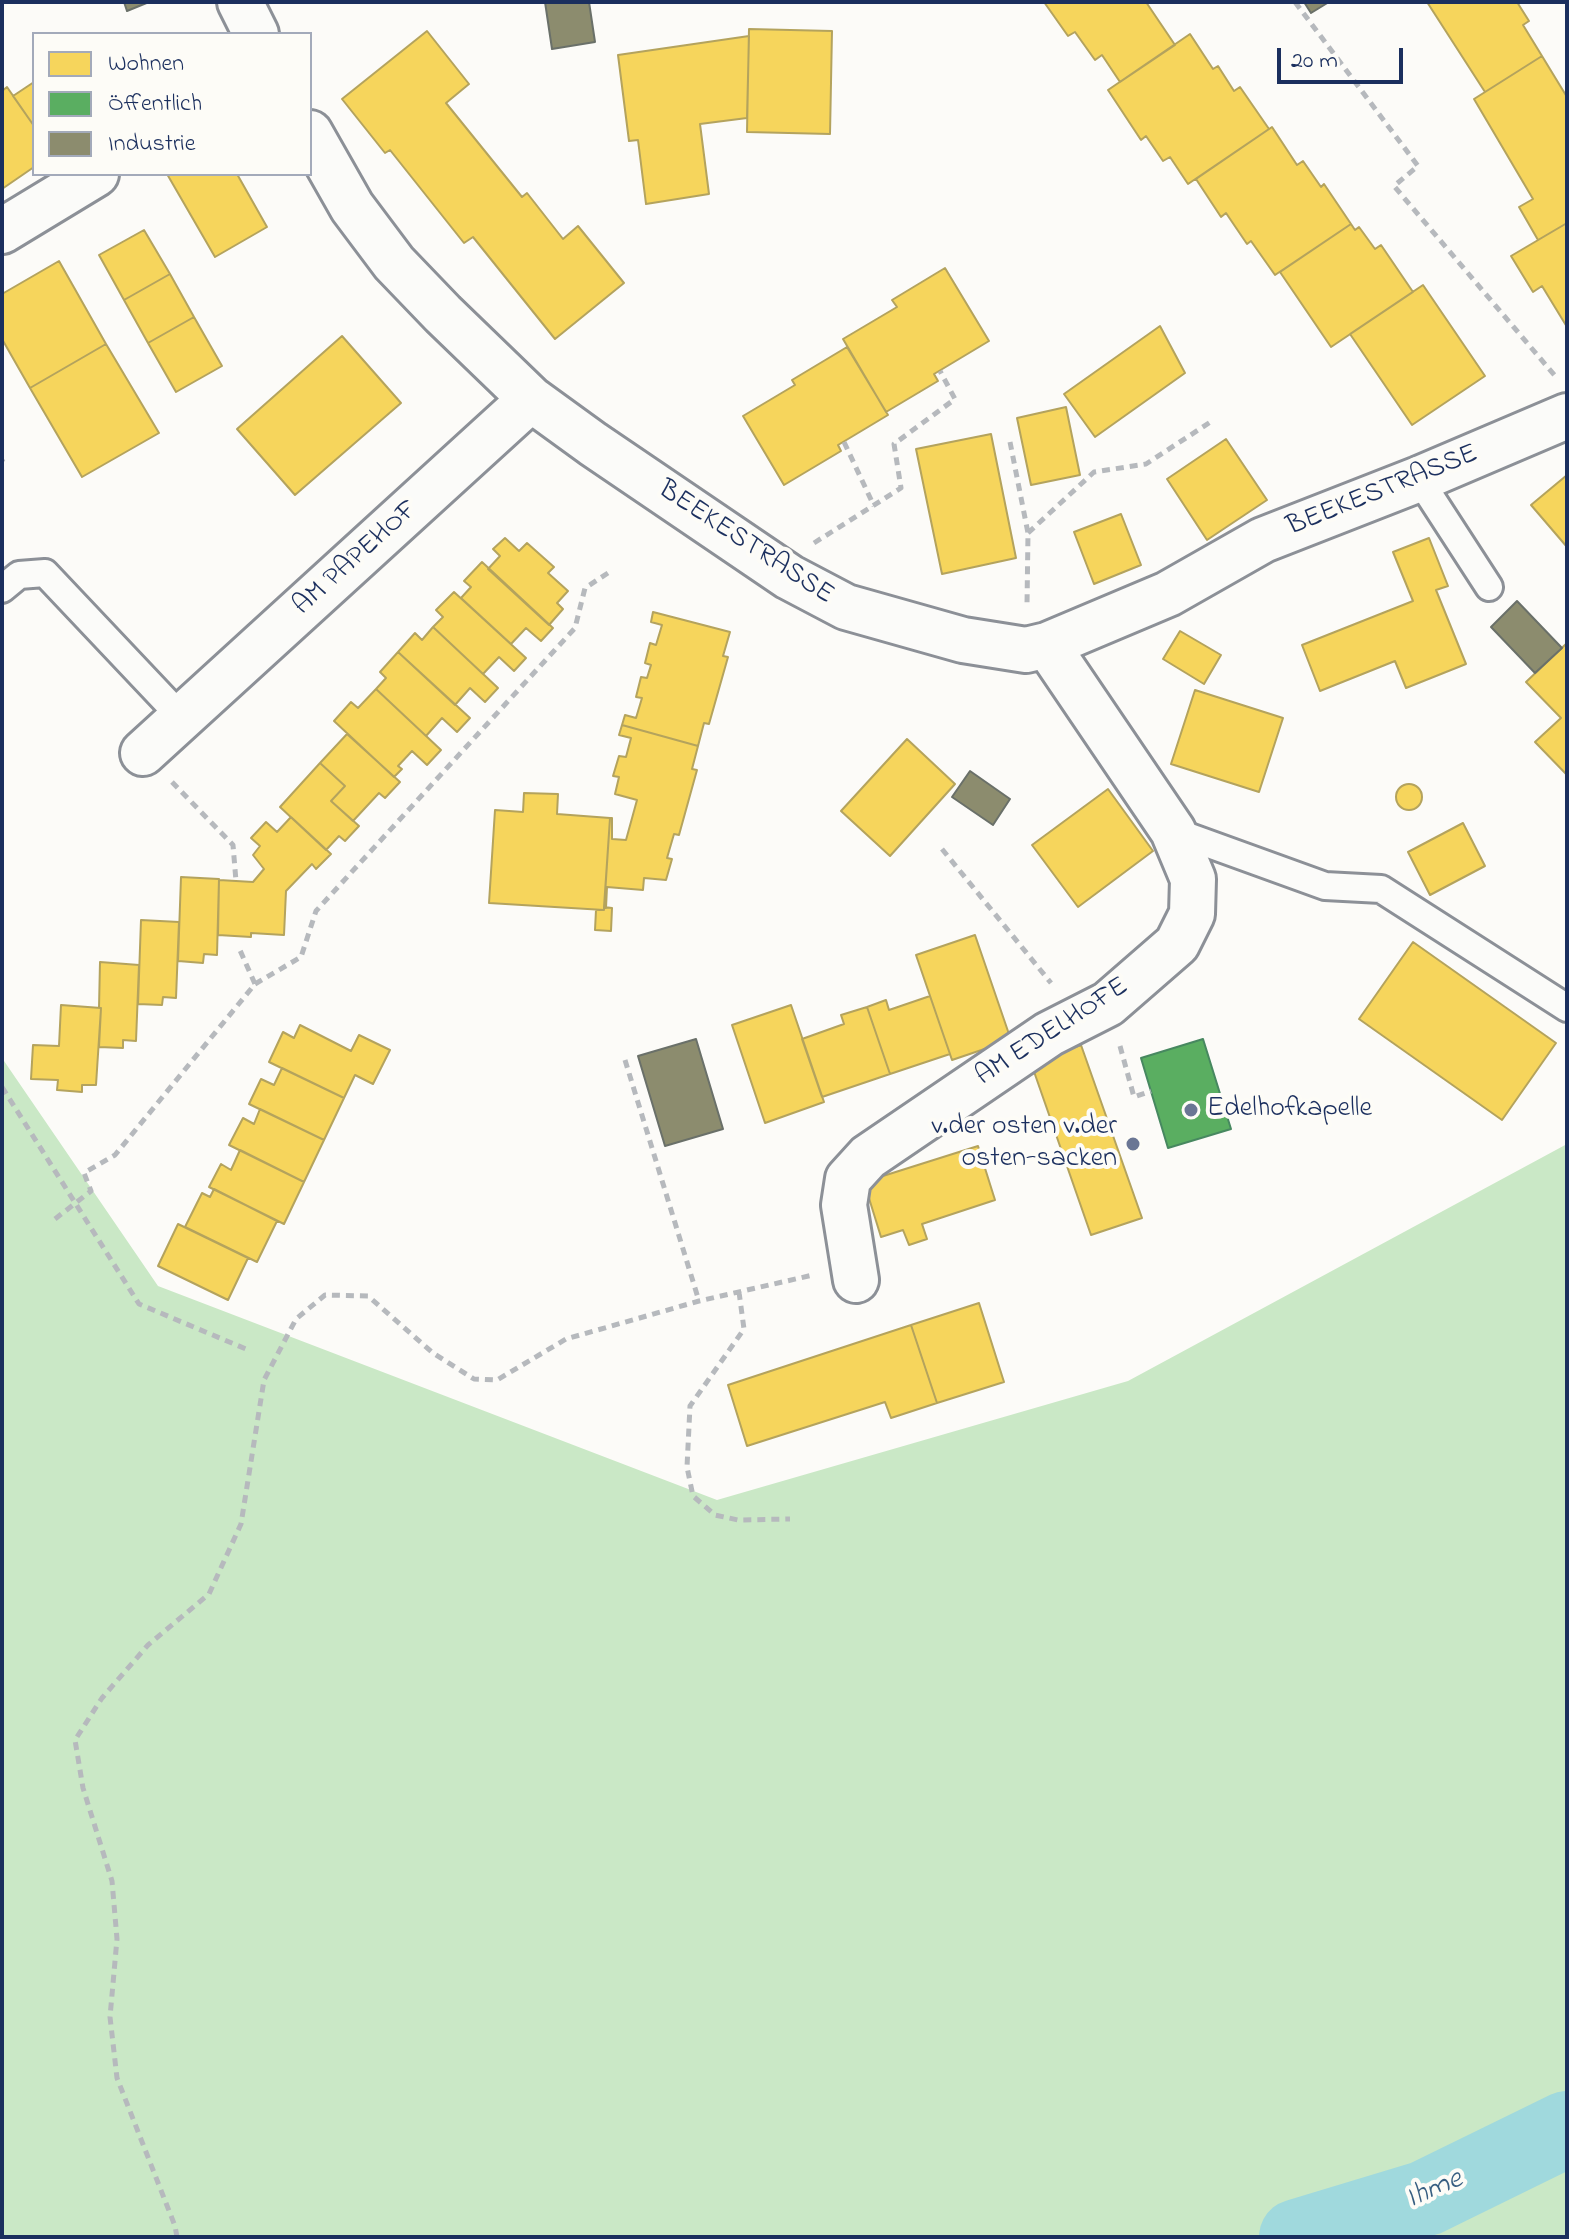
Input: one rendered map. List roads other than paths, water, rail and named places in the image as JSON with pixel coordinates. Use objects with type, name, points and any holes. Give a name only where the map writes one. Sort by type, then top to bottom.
[{"type":"street","points":[[240,2],[255,32]]},
{"type":"street","name":"BEEKESTRASSE","points":[[312,137],[352,207],[394,263],[531,399],[789,577],[846,607],[963,640],[1036,647],[1168,594],[1263,540],[1419,479],[1562,396]]},
{"type":"street","points":[[2,231],[93,176]]},
{"type":"street","name":"AM PAPEHOF","points":[[143,753],[531,399]]},
{"type":"street","name":"AM EDELHOFE","points":[[854,1273],[844,1205],[848,1179],[868,1157],[1049,1034],[1094,1011],[1177,944],[1192,914],[1193,879],[1173,831],[1036,647]]},
{"type":"lane","points":[[1419,479],[1489,587]]},
{"type":"lane","points":[[2,589],[19,575],[45,573],[182,718]]},
{"type":"lane","points":[[1173,831],[1325,886],[1381,889],[1567,1008]]},
{"type":"waterway","name":"Ihme","points":[[1297,2237],[1426,2198],[1567,2129]]},
{"type":"place","name":"Edelhofkapelle","points":[[1191,1110]]},
{"type":"place","name":"v.der osten v.der osten-sacken","points":[[1133,1144]]}]
